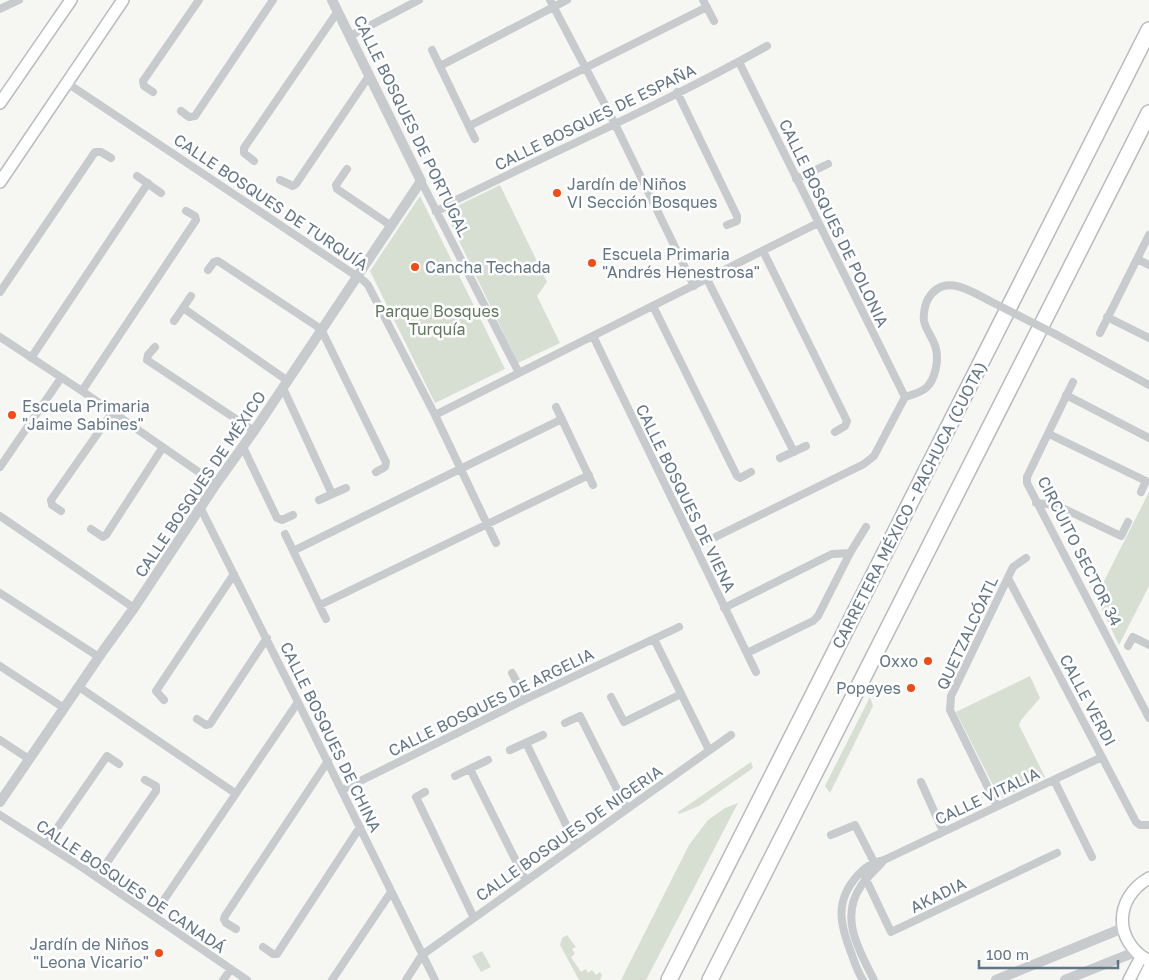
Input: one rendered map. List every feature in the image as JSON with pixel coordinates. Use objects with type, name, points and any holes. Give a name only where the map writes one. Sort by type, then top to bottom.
[{"type":"highway","name":"CARRETERA MÉXICO - PACHUCA (CUOTA)","points":[[669,980],[1149,30]]},
{"type":"highway","points":[[710,980],[1149,113]]},
{"type":"main road","points":[[0,182],[123,0]]},
{"type":"main road","points":[[0,104],[69,1]]},
{"type":"main road","points":[[1129,980],[1142,956],[1130,944],[1123,928],[1122,916],[1130,894],[1138,885],[1149,878]]},
{"type":"main road","points":[[1143,980],[1149,968]]},
{"type":"street","points":[[1,6],[19,0]]},
{"type":"street","points":[[153,92],[144,86],[143,81],[199,0]]},
{"type":"street","points":[[181,111],[189,117],[196,116],[273,0]]},
{"type":"street","name":"CALLE BOSQUES DE PORTUGAL","points":[[332,0],[436,212],[519,373]]},
{"type":"street","points":[[350,36],[420,0]]},
{"type":"street","points":[[440,66],[552,3],[567,0]]},
{"type":"street","points":[[552,3],[615,124],[694,286]]},
{"type":"street","points":[[469,126],[705,4],[714,21]]},
{"type":"street","points":[[254,161],[244,153],[244,148],[338,11]]},
{"type":"street","name":"CALLE BOSQUES DE ESPAÑA","points":[[436,212],[456,200],[615,124],[767,46]]},
{"type":"street","points":[[432,50],[475,139]]},
{"type":"street","name":"CALLE BOSQUES DE POLONIA","points":[[739,62],[905,397]]},
{"type":"street","points":[[280,180],[293,186],[296,184],[369,76]]},
{"type":"street","name":"CALLE BOSQUES DE TURQUÍA","points":[[67,83],[368,285],[435,415],[496,543]]},
{"type":"street","points":[[677,92],[737,216],[736,221],[727,225]]},
{"type":"street","points":[[0,292],[95,152],[101,152],[111,158]]},
{"type":"street","points":[[796,178],[828,164]]},
{"type":"street","points":[[347,169],[336,185],[337,189],[390,225]]},
{"type":"street","points":[[137,176],[161,192]]},
{"type":"street","name":"CALLE BOSQUES DE MÉXICO","points":[[0,802],[134,608],[200,507],[254,432],[421,181]]},
{"type":"street","points":[[31,358],[148,183]]},
{"type":"street","points":[[82,391],[196,220],[195,216],[186,211]]},
{"type":"street","points":[[435,415],[818,223]]},
{"type":"street","points":[[1100,333],[1149,234]]},
{"type":"street","points":[[763,251],[847,421],[845,426],[835,432]]},
{"type":"street","points":[[1137,259],[1149,265]]},
{"type":"street","points":[[208,270],[214,262],[218,261],[321,329],[386,462],[385,467],[376,472]]},
{"type":"street","points":[[707,278],[794,452]]},
{"type":"street","points":[[696,547],[864,464],[874,456],[905,397],[925,389],[932,380],[937,360],[936,349],[924,320],[926,303],[932,292],[944,286],[961,286],[1149,385]]},
{"type":"street","points":[[174,321],[191,296]]},
{"type":"street","points":[[653,306],[736,476],[740,478],[751,472]]},
{"type":"street","points":[[183,308],[285,385],[332,494]]},
{"type":"street","points":[[1107,317],[1149,338]]},
{"type":"street","name":"CALLE BOSQUES DE VIENA","points":[[592,336],[756,672]]},
{"type":"street","points":[[0,337],[216,484]]},
{"type":"street","points":[[156,347],[147,360],[254,432]]},
{"type":"street","points":[[0,467],[60,378]]},
{"type":"street","name":"CIRCUITO SECTOR 34","points":[[1073,382],[1027,477],[1027,483],[1149,718]]},
{"type":"street","points":[[1066,395],[1149,438]]},
{"type":"street","points":[[556,408],[593,485]]},
{"type":"street","points":[[61,511],[52,505],[51,500],[112,413]]},
{"type":"street","points":[[294,551],[562,419]]},
{"type":"street","points":[[1049,434],[1146,481],[1141,492]]},
{"type":"street","points":[[780,458],[806,446]]},
{"type":"street","points":[[90,529],[104,537],[106,536],[163,447]]},
{"type":"street","points":[[243,447],[277,518],[282,520],[293,515]]},
{"type":"street","points":[[320,605],[589,475]]},
{"type":"street","points":[[319,500],[346,488]]},
{"type":"street","points":[[1036,503],[1056,505],[1121,536],[1128,522]]},
{"type":"street","name":"CALLE BOSQUES DE CHINA","points":[[200,507],[267,638],[435,980]]},
{"type":"street","points":[[0,517],[134,608]]},
{"type":"street","points":[[747,653],[812,621],[818,616],[850,553],[866,527]]},
{"type":"street","points":[[285,534],[326,619]]},
{"type":"street","points":[[724,608],[832,554],[850,553]]},
{"type":"street","name":"QUETZALCÓATL","points":[[997,806],[950,710],[950,702],[1013,567],[1026,558]]},
{"type":"street","points":[[164,700],[157,694],[158,689],[234,574]]},
{"type":"street","name":"CALLE VERDI","points":[[1008,578],[1136,822],[1140,826],[1149,825]]},
{"type":"street","points":[[0,593],[99,657]]},
{"type":"street","name":"CALLE BOSQUES DE ARGELIA","points":[[342,790],[526,699],[679,627]]},
{"type":"street","points":[[1128,646],[1134,637],[1149,645]]},
{"type":"street","points":[[196,719],[206,725],[210,724],[267,638]]},
{"type":"street","points":[[654,639],[709,750]]},
{"type":"street","points":[[0,666],[64,708]]},
{"type":"street","points":[[512,673],[526,699]]},
{"type":"street","points":[[79,687],[235,793]]},
{"type":"street","points":[[612,697],[624,722],[681,694]]},
{"type":"street","points":[[153,916],[298,702]]},
{"type":"street","points":[[565,723],[580,716],[627,809]]},
{"type":"street","points":[[510,750],[543,735]]},
{"type":"street","name":"CALLE BOSQUES DE NIGERIA","points":[[422,954],[731,735]]},
{"type":"street","points":[[0,740],[29,759]]},
{"type":"street","points":[[526,743],[576,845]]},
{"type":"street","points":[[46,844],[107,756],[119,764]]},
{"type":"street","name":"CALLE VITALIA","points":[[864,980],[859,974],[843,935],[841,917],[843,898],[849,885],[884,860],[1102,757]]},
{"type":"street","points":[[455,776],[488,760]]},
{"type":"street","points":[[236,929],[226,923],[225,916],[328,761]]},
{"type":"street","points":[[470,769],[526,881]]},
{"type":"street","points":[[97,877],[156,791],[156,786],[144,780]]},
{"type":"street","points":[[1054,780],[1092,857]]},
{"type":"street","points":[[921,782],[943,832]]},
{"type":"street","points":[[425,792],[416,797],[474,918]]},
{"type":"street","name":"CALLE BOSQUES DE CANADÁ","points":[[0,815],[97,877],[247,980]]},
{"type":"street","points":[[831,835],[855,825],[876,865]]},
{"type":"street","points":[[263,948],[272,954],[277,954],[360,826]]},
{"type":"street","name":"AKADIA","points":[[864,874],[891,932],[1057,852]]},
{"type":"street","name":"CALLE VITALIA","points":[[864,874],[852,902],[850,917],[852,932],[874,980]]},
{"type":"street","points":[[332,980],[392,892]]},
{"type":"street","points":[[996,980],[1123,928]]},
{"type":"street","points":[[843,935],[852,932]]},
{"type":"street","points":[[406,980],[422,954]]},
{"type":"street","points":[[1065,980],[1142,956]]},
{"type":"street","points":[[223,980],[231,969]]},
{"type":"green space","points":[[500,185],[547,282],[537,296],[560,343],[518,363],[445,212]]},
{"type":"green space","name":"Parque Bosques Turquía","points":[[420,196],[505,369],[435,403],[370,271]]},
{"type":"green space","points":[[1149,492],[1149,586],[1119,645],[1096,597]]},
{"type":"green space","points":[[1030,676],[1040,698],[1019,725],[1045,777],[1000,799],[956,712]]},
{"type":"green space","points":[[870,697],[873,706],[830,793],[825,786]]},
{"type":"green space","points":[[751,762],[753,768],[699,806],[679,814],[678,812]]},
{"type":"green space","points":[[738,803],[646,980],[621,980],[689,845],[708,820],[725,808]]},
{"type":"green space","points":[[567,935],[576,947],[572,949],[575,954],[571,957],[581,972],[586,969],[588,973],[592,970],[596,975],[600,972],[602,975],[600,980],[579,980],[560,945],[562,938]]},
{"type":"green space","points":[[482,951],[491,967],[481,972],[472,956]]},
{"type":"place","name":"Jardín de Niños VI Sección Bosques","points":[[557,193]]},
{"type":"place","name":"Escuela Primaria \"Andrés Henestrosa\"","points":[[592,263]]},
{"type":"place","name":"Cancha Techada","points":[[415,267]]},
{"type":"place","name":"Escuela Primaria \"Jaime Sabines\"","points":[[12,415]]},
{"type":"place","name":"Oxxo","points":[[928,661]]},
{"type":"place","name":"Popeyes","points":[[911,688]]},
{"type":"place","name":"Jardín de Niños \"Leona Vicario\"","points":[[159,953]]}]
